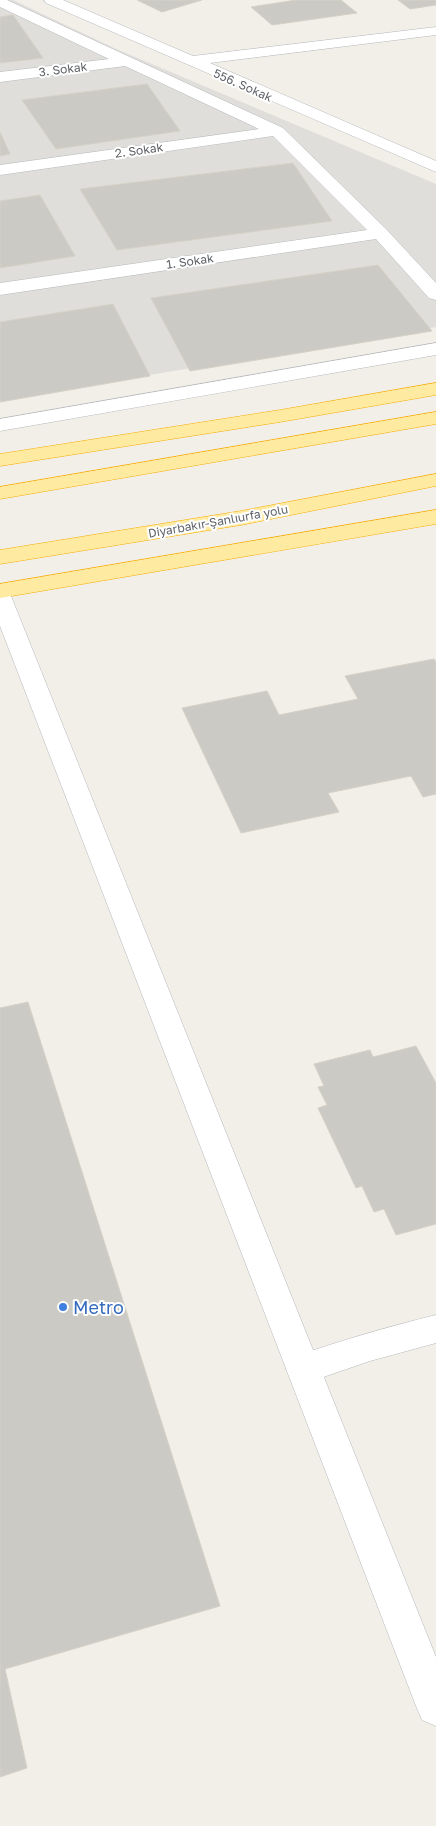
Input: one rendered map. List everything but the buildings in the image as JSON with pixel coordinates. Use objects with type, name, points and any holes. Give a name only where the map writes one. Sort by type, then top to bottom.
[{"type":"highway","points":[[0,460],[280,416],[436,388]]},
{"type":"highway","points":[[0,482],[62,465],[280,416]]},
{"type":"highway","points":[[0,493],[436,418]]},
{"type":"highway","name":"Diyarbakır-Şanlıurfa yolu","points":[[0,557],[241,518],[436,480]]},
{"type":"highway","points":[[0,591],[436,517]]},
{"type":"street","name":"556. Sokak","points":[[51,0],[436,167]]},
{"type":"street","points":[[0,2],[277,131],[380,233],[436,294]]},
{"type":"street","points":[[190,61],[436,31]]},
{"type":"street","name":"3. Sokak","points":[[0,77],[126,61]]},
{"type":"street","name":"2. Sokak","points":[[0,170],[277,131]]},
{"type":"street","name":"1. Sokak","points":[[0,289],[380,233]]},
{"type":"street","points":[[0,425],[436,349]]},
{"type":"street","points":[[0,596],[436,1706]]},
{"type":"street","points":[[303,1368],[370,1346],[436,1329]]},
{"type":"shaded area","points":[[0,0],[13,0],[114,48],[436,184],[436,327],[0,400]]},
{"type":"place","name":"Metro","points":[[63,1307]]}]
